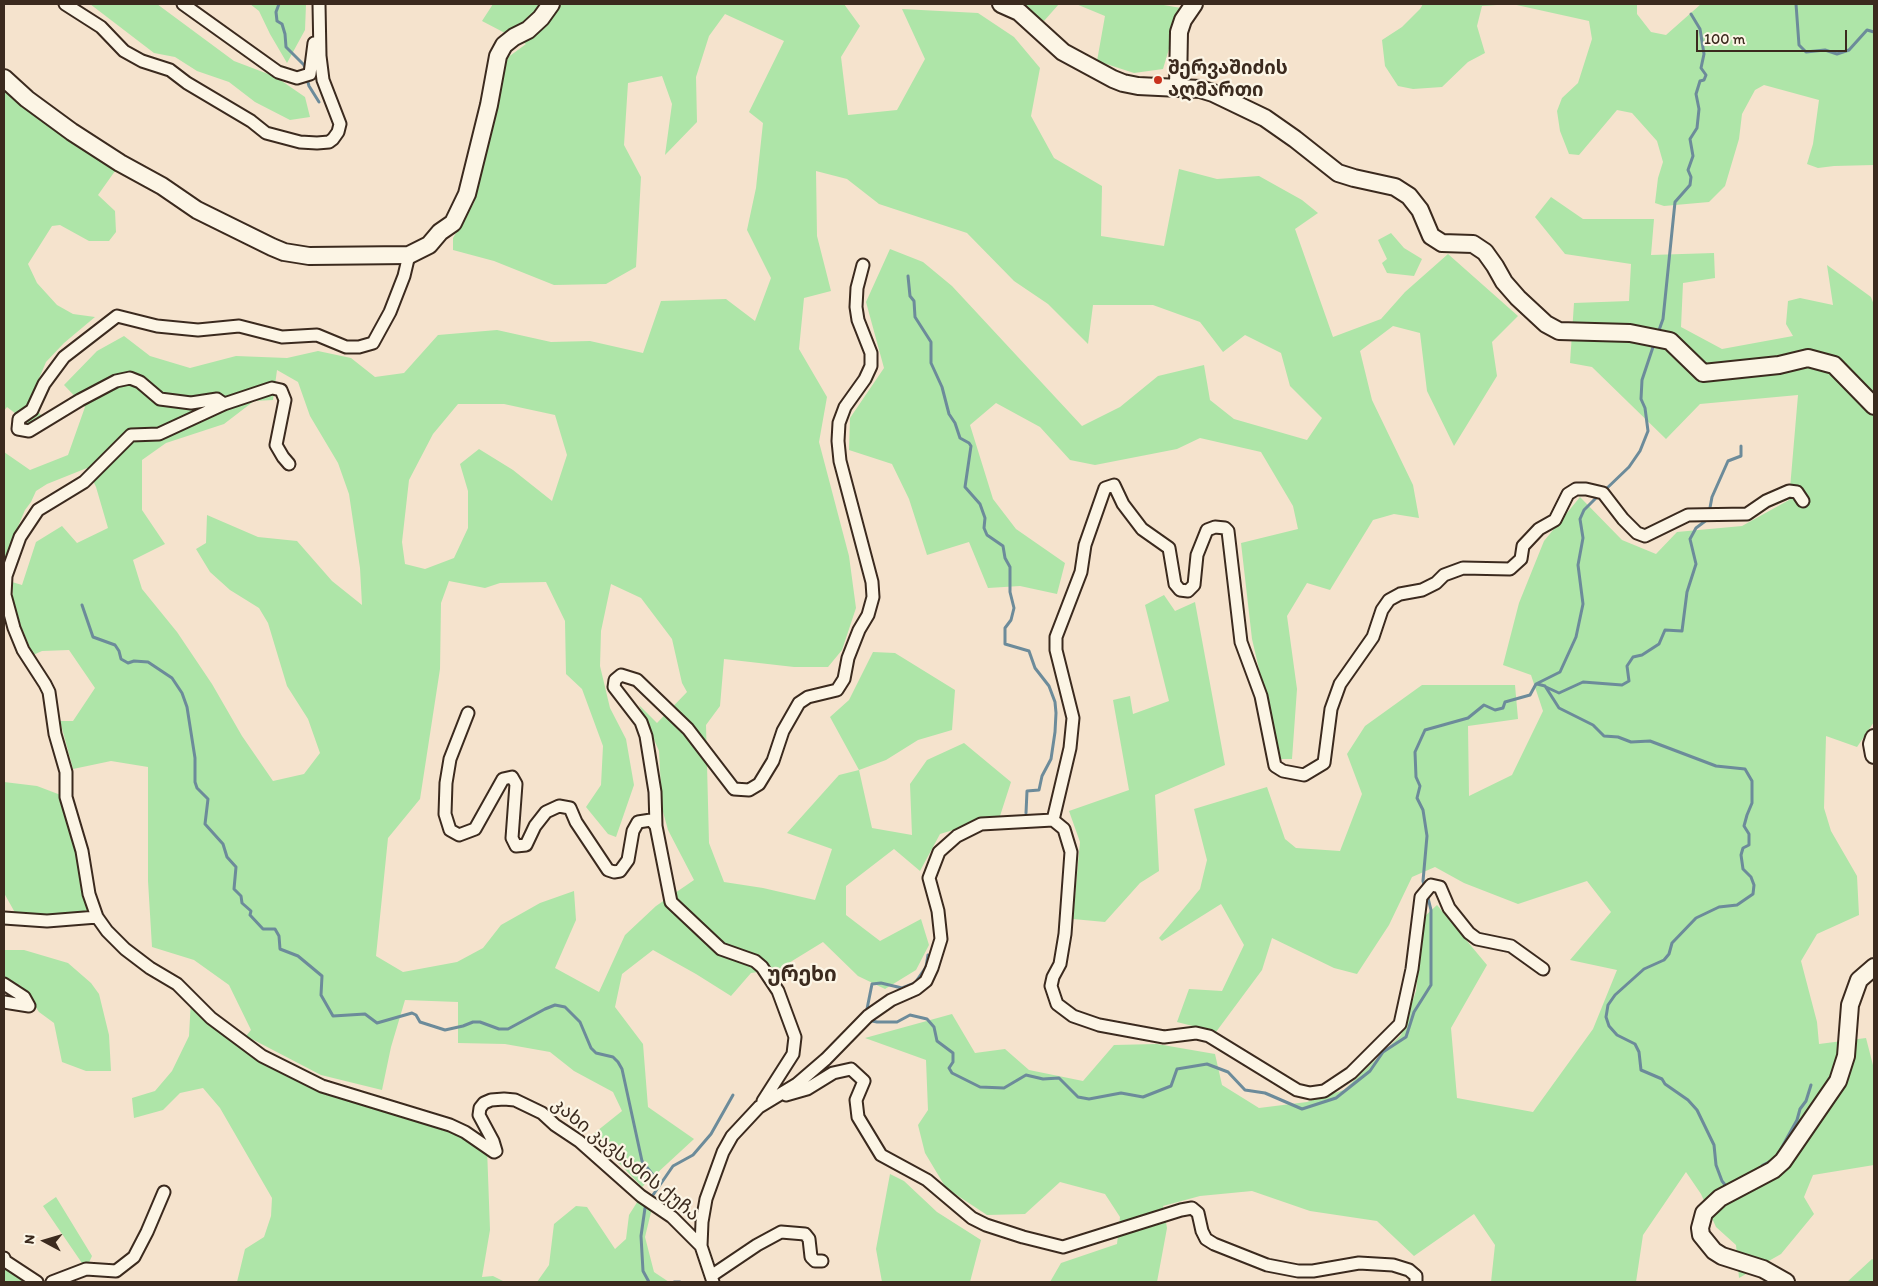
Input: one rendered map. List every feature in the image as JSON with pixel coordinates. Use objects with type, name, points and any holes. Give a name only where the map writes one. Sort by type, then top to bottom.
[{"type":"street","points":[[65,4],[101,27],[124,52],[142,61],[170,70],[251,121],[266,133],[300,142],[317,143],[329,142],[333,139],[338,132],[340,124],[323,80],[320,56],[319,4]]},
{"type":"street","points":[[183,4],[278,72],[297,78],[310,74],[319,4]]},
{"type":"street","points":[[4,78],[26,99],[114,159],[162,186],[197,210],[272,247],[284,252],[309,256],[409,255],[429,245],[440,232],[452,223],[467,194],[489,105],[498,56],[504,46],[514,37],[528,30],[551,4]]},
{"type":"street","points":[[1001,4],[1019,12],[1064,52],[1113,78],[1138,86],[1178,87],[1206,91],[1265,118],[1338,173],[1395,187],[1409,196],[1420,210],[1431,236],[1442,243],[1473,244],[1485,252],[1504,282],[1518,298],[1546,324],[1559,331],[1630,333],[1670,340],[1702,373],[1779,365],[1808,358],[1834,365],[1874,406]]},
{"type":"street","points":[[1178,87],[1179,32],[1183,20],[1194,4]]},
{"type":"street","points":[[224,404],[217,399],[191,403],[160,400],[140,382],[130,378],[116,381],[29,431],[18,429],[19,419],[32,410],[44,384],[64,356],[117,316],[157,326],[198,330],[239,326],[282,337],[317,336],[346,347],[359,347],[373,343],[390,312],[404,276],[409,255]]},
{"type":"street","name":"კახი კავსაძის ქუჩა","points":[[760,1107],[793,1054],[795,1037],[778,991],[762,967],[755,961],[720,949],[671,902],[656,826],[655,792],[646,736],[641,722],[614,687],[615,680],[621,675],[637,680],[688,729],[734,789],[749,790],[759,784],[774,761],[783,731],[799,703],[808,697],[837,690],[844,679],[848,658],[859,630],[868,615],[873,597],[872,582],[842,470],[838,441],[839,424],[845,407],[865,379],[871,366],[871,352],[858,320],[856,307],[857,288],[863,265]]},
{"type":"street","points":[[4,918],[47,921],[97,917],[89,894],[82,851],[66,797],[66,772],[55,734],[49,692],[23,650],[4,595],[6,576],[20,537],[38,510],[84,482],[130,435],[159,434],[224,404],[272,388],[281,390],[285,400],[276,445],[283,458],[289,464]]},
{"type":"street","points":[[1543,970],[1511,946],[1477,939],[1469,933],[1449,908],[1440,887],[1431,885],[1421,897],[1412,969],[1400,1024],[1351,1073],[1324,1091],[1310,1092],[1297,1090],[1209,1036],[1196,1033],[1164,1037],[1099,1025],[1073,1016],[1057,1004],[1051,986],[1053,977],[1060,964],[1064,942],[1071,852],[1064,829],[1054,820],[1070,748],[1073,718],[1056,650],[1056,637],[1081,572],[1085,545],[1105,488],[1114,486],[1123,504],[1142,529],[1170,548],[1175,584],[1180,590],[1188,591],[1194,585],[1197,555],[1207,530],[1215,527],[1225,528],[1228,531],[1241,642],[1261,696],[1275,766],[1283,771],[1304,775],[1324,763],[1331,709],[1340,684],[1373,637],[1382,610],[1389,600],[1400,594],[1422,590],[1436,583],[1444,575],[1463,568],[1510,570],[1521,559],[1523,546],[1539,530],[1555,520],[1568,494],[1576,489],[1604,493],[1623,519],[1637,533],[1645,536],[1688,515],[1747,514],[1766,501],[1790,491],[1797,492],[1803,501]]},
{"type":"street","points":[[468,713],[450,759],[446,783],[445,814],[450,830],[459,835],[475,829],[503,779],[512,777],[516,784],[512,838],[516,846],[526,845],[535,826],[546,812],[559,806],[570,808],[576,822],[608,870],[614,872],[620,871],[628,860],[633,831],[638,822],[650,820],[656,826]]},
{"type":"street","points":[[1874,738],[1872,744],[1874,754]]},
{"type":"street","name":"კახი კავსაძის ქუჩა","points":[[712,1279],[701,1246],[702,1222],[706,1199],[723,1152],[732,1136],[760,1107],[797,1084],[826,1059],[868,1016],[890,1000],[916,989],[926,981],[941,939],[938,911],[929,878],[939,852],[958,836],[981,824],[1054,820]]},
{"type":"street","name":"კახი კავსაძის ქუჩა","points":[[97,917],[107,931],[125,949],[150,968],[177,984],[225,1029],[262,1056],[322,1086],[450,1125],[465,1132],[494,1152],[496,1151],[493,1141],[479,1114],[480,1108],[484,1103],[491,1100],[515,1100],[542,1113],[555,1125],[579,1141],[641,1196],[678,1222],[701,1246]]},
{"type":"street","points":[[1786,1282],[1763,1269],[1722,1256],[1714,1251],[1702,1235],[1700,1228],[1704,1213],[1720,1198],[1773,1170],[1783,1161],[1838,1081],[1846,1056],[1850,1004],[1859,980],[1874,967]]},
{"type":"street","points":[[4,984],[24,997],[29,1006],[4,1002]]},
{"type":"street","name":"კახი კავსაძის ქუჩა","points":[[771,1099],[807,1089],[833,1073],[851,1069],[864,1081],[856,1100],[858,1117],[881,1155],[927,1180],[972,1218],[986,1226],[1023,1237],[1063,1247],[1192,1208],[1198,1213],[1206,1239],[1267,1265],[1298,1271],[1313,1271],[1359,1263],[1393,1265],[1409,1270],[1416,1276],[1416,1282]]},
{"type":"street","points":[[52,1282],[86,1269],[116,1271],[134,1256],[147,1232],[164,1192]]},
{"type":"street","points":[[712,1279],[757,1245],[781,1232],[805,1234],[809,1240],[811,1257],[815,1261],[822,1261]]},
{"type":"street","points":[[4,1258],[5,1261],[37,1282]]},
{"type":"green space","points":[[90,4],[157,4],[234,61],[276,77],[305,97],[310,117],[290,120],[255,102],[229,82],[197,71],[175,57],[154,53]]},
{"type":"green space","points":[[250,4],[306,4],[305,30],[287,63],[259,11]]},
{"type":"green space","points":[[493,4],[844,4],[860,26],[841,57],[848,115],[897,110],[925,59],[902,9],[978,13],[1014,37],[1040,68],[1031,116],[1054,158],[1102,186],[1101,236],[1164,246],[1179,169],[1217,179],[1259,176],[1302,200],[1318,213],[1295,229],[1333,337],[1381,319],[1405,292],[1448,254],[1518,316],[1492,342],[1497,376],[1454,446],[1427,391],[1420,333],[1393,326],[1360,351],[1372,400],[1413,485],[1419,518],[1394,514],[1373,520],[1330,590],[1307,583],[1287,616],[1297,689],[1292,759],[1280,759],[1252,639],[1241,543],[1298,529],[1293,506],[1261,452],[1200,438],[1177,449],[1095,465],[1070,460],[1040,427],[996,403],[970,425],[993,499],[1016,529],[1065,563],[1057,594],[1020,586],[988,588],[969,542],[927,555],[909,499],[892,464],[849,450],[850,418],[884,368],[866,302],[890,249],[923,262],[952,286],[1082,426],[1120,407],[1158,376],[1204,365],[1210,400],[1234,419],[1307,440],[1322,418],[1290,386],[1281,353],[1245,335],[1223,352],[1200,322],[1153,305],[1093,305],[1088,344],[1048,304],[1014,281],[967,233],[879,204],[847,179],[816,171],[817,236],[831,291],[804,298],[799,349],[827,397],[819,442],[849,556],[856,608],[842,650],[828,667],[794,667],[724,659],[720,706],[706,725],[709,843],[724,882],[763,888],[815,900],[832,849],[787,833],[839,775],[859,770],[872,828],[912,835],[910,784],[927,760],[964,743],[1011,782],[1000,816],[940,834],[920,871],[894,849],[846,886],[846,915],[880,941],[921,919],[929,945],[916,970],[885,989],[858,976],[823,942],[779,969],[751,973],[731,996],[653,950],[622,974],[615,1007],[643,1044],[648,1107],[694,1139],[642,1187],[592,1135],[622,1111],[613,1092],[574,1071],[550,1052],[505,1044],[458,1043],[458,1002],[405,1000],[391,1047],[382,1090],[321,1075],[246,1036],[251,1030],[229,985],[194,960],[152,947],[148,881],[148,767],[111,761],[73,769],[60,721],[73,721],[95,688],[69,650],[42,651],[33,655],[13,600],[12,582],[22,585],[36,542],[62,526],[77,543],[108,528],[96,487],[87,468],[47,484],[36,491],[25,510],[11,543],[7,561],[4,597],[4,452],[30,470],[68,455],[85,407],[64,385],[97,351],[124,336],[150,356],[190,368],[236,356],[287,358],[318,351],[351,358],[375,377],[404,373],[438,335],[497,330],[551,342],[590,341],[643,353],[661,301],[726,299],[755,321],[771,278],[747,230],[756,188],[763,123],[749,112],[784,41],[725,14],[709,36],[696,77],[697,122],[665,155],[672,104],[662,76],[628,83],[624,145],[641,177],[636,267],[606,284],[554,285],[494,261],[453,250],[453,238],[474,203],[507,58],[526,44],[482,21]],"holes":[[[277,370],[298,382],[310,416],[338,463],[349,494],[360,568],[362,605],[332,581],[297,541],[258,537],[207,515],[206,543],[196,549],[210,572],[230,590],[259,608],[268,623],[287,686],[308,719],[320,753],[304,774],[273,781],[242,736],[212,684],[177,632],[142,589],[133,560],[165,544],[142,510],[142,460],[166,443],[224,424],[254,401],[273,400]],[[458,404],[504,404],[555,415],[567,455],[552,501],[513,470],[479,449],[460,464],[468,491],[468,528],[454,558],[425,569],[405,564],[402,542],[409,480],[433,434]],[[449,581],[485,588],[500,583],[546,582],[565,621],[566,674],[582,689],[603,746],[601,785],[586,807],[608,834],[616,837],[634,785],[626,739],[610,708],[600,666],[601,631],[611,584],[641,598],[672,639],[682,683],[687,692],[657,723],[639,705],[659,751],[662,808],[668,830],[694,880],[656,906],[625,935],[599,992],[555,968],[576,920],[574,891],[540,903],[501,925],[483,948],[457,962],[403,972],[376,956],[388,838],[420,799],[440,669],[441,603]]]},
{"type":"green space","points":[[1022,4],[1059,4],[1044,21]]},
{"type":"green space","points":[[1076,4],[1158,4],[1181,8],[1163,69],[1134,73],[1097,61],[1105,16]]},
{"type":"green space","points":[[1423,4],[1512,4],[1482,6],[1477,26],[1485,53],[1468,62],[1442,87],[1413,89],[1398,86],[1385,66],[1382,40],[1402,27]]},
{"type":"green space","points":[[1512,4],[1637,4],[1637,14],[1651,32],[1666,35],[1701,4],[1874,4],[1874,165],[1818,168],[1807,164],[1813,144],[1819,100],[1764,85],[1755,90],[1742,114],[1739,139],[1725,186],[1709,202],[1664,206],[1655,203],[1658,178],[1663,162],[1657,141],[1632,113],[1617,110],[1579,155],[1569,154],[1560,131],[1557,111],[1562,98],[1578,83],[1592,39],[1589,21]]},
{"type":"green space","points":[[4,78],[125,157],[98,195],[115,211],[116,232],[109,241],[89,241],[60,225],[52,226],[28,264],[37,283],[57,305],[73,314],[95,317],[64,343],[46,362],[29,402],[42,416],[37,417],[29,424],[7,407],[4,411]]},
{"type":"green space","points":[[1551,197],[1583,219],[1654,219],[1651,255],[1714,253],[1715,278],[1683,283],[1681,327],[1722,349],[1793,336],[1786,324],[1788,301],[1800,298],[1833,305],[1827,265],[1871,297],[1874,305],[1874,722],[1857,747],[1826,736],[1824,808],[1831,831],[1857,876],[1859,915],[1817,934],[1801,961],[1817,1022],[1819,1044],[1866,1038],[1874,1069],[1874,1165],[1813,1175],[1804,1197],[1814,1214],[1781,1254],[1739,1278],[1736,1245],[1716,1227],[1701,1194],[1686,1172],[1643,1235],[1636,1282],[1491,1282],[1495,1245],[1474,1214],[1414,1256],[1377,1221],[1310,1211],[1252,1191],[1200,1196],[1163,1206],[1167,1228],[1157,1282],[1050,1282],[1061,1263],[1117,1244],[1120,1217],[1105,1194],[1060,1182],[1025,1214],[987,1215],[946,1188],[925,1153],[918,1125],[928,1110],[926,1060],[865,1038],[952,1014],[975,1053],[1005,1049],[1029,1070],[1083,1081],[1114,1045],[1157,1044],[1215,1054],[1222,1085],[1259,1108],[1307,1102],[1344,1090],[1401,1035],[1416,991],[1424,917],[1437,905],[1487,965],[1451,1028],[1457,1098],[1533,1112],[1593,1029],[1617,970],[1570,960],[1611,912],[1587,881],[1518,904],[1464,883],[1435,867],[1412,877],[1389,925],[1357,974],[1334,968],[1272,938],[1262,970],[1216,1032],[1177,1022],[1189,989],[1222,991],[1244,945],[1221,904],[1162,941],[1159,938],[1200,889],[1207,860],[1194,809],[1267,787],[1285,839],[1296,848],[1340,851],[1362,794],[1347,754],[1365,726],[1422,685],[1515,685],[1518,719],[1468,726],[1469,796],[1512,775],[1543,711],[1531,675],[1503,665],[1519,603],[1544,541],[1580,497],[1622,540],[1656,554],[1677,532],[1742,526],[1789,500],[1798,395],[1700,404],[1666,439],[1592,367],[1570,363],[1574,303],[1629,301],[1631,264],[1565,254],[1535,217]]},
{"type":"green space","points":[[1391,233],[1404,248],[1422,259],[1414,276],[1387,273],[1382,263],[1387,259],[1378,240]]},
{"type":"green space","points":[[1164,595],[1175,611],[1195,602],[1225,765],[1155,795],[1159,871],[1140,883],[1105,922],[1073,919],[1080,842],[1069,811],[1129,790],[1113,700],[1130,696],[1133,714],[1169,701],[1145,605]]},
{"type":"green space","points":[[873,652],[895,653],[955,690],[952,730],[918,740],[886,760],[859,770],[830,717],[849,700]]},
{"type":"green space","points":[[4,782],[37,786],[66,797],[97,917],[18,918],[4,893]]},
{"type":"green space","points":[[4,950],[24,950],[68,963],[91,983],[99,994],[109,1035],[111,1071],[86,1071],[62,1062],[54,1023],[39,1012],[21,986],[4,979]]},
{"type":"green space","points":[[191,999],[225,1029],[322,1086],[425,1117],[487,1148],[490,1230],[482,1277],[493,1276],[505,1282],[237,1282],[245,1249],[264,1237],[271,1216],[272,1198],[220,1108],[203,1088],[180,1093],[163,1110],[134,1118],[132,1098],[155,1091],[172,1071],[189,1036]]},
{"type":"green space","points":[[890,1174],[904,1181],[937,1212],[981,1240],[970,1282],[882,1282],[876,1249]]},
{"type":"green space","points":[[641,1196],[653,1204],[645,1237],[654,1272],[669,1282],[537,1282],[549,1265],[554,1224],[576,1206],[587,1207],[615,1249],[626,1239],[629,1215]]},
{"type":"green space","points":[[56,1197],[92,1256],[86,1269],[43,1206]]},
{"type":"green space","points":[[1872,1259],[1874,1260],[1874,1282],[1847,1282]]},
{"type":"green space","points":[[4,1261],[37,1282],[4,1282]]},
{"type":"waterway","points":[[279,4],[276,12],[277,21],[282,24],[286,47],[304,65],[306,72]]},
{"type":"waterway","points":[[1796,4],[1799,45],[1806,52],[1825,50],[1837,54],[1849,50],[1867,30],[1874,32]]},
{"type":"waterway","points":[[1658,333],[1663,319],[1675,202],[1690,185],[1691,177],[1688,170],[1693,156],[1690,139],[1697,128],[1699,109],[1696,94],[1700,81],[1704,80],[1706,75],[1701,68],[1704,54],[1700,29],[1691,14]]},
{"type":"waterway","points":[[307,79],[319,102]]},
{"type":"waterway","points":[[908,276],[910,296],[914,301],[915,317],[931,342],[931,363],[942,387],[949,414],[955,423],[960,438],[971,446],[965,487],[980,504],[985,518],[984,528],[987,535],[1003,546],[1005,558],[1010,567],[1010,592],[1014,608],[1011,620],[1005,628],[1005,644],[1029,651],[1035,668],[1049,686],[1055,702],[1055,732],[1051,759],[1042,776],[1039,790],[1027,791],[1026,813]]},
{"type":"waterway","points":[[1604,491],[1629,467],[1640,451],[1648,431],[1645,408],[1641,399],[1642,380],[1654,344]]},
{"type":"waterway","points":[[1709,513],[1712,497],[1728,461],[1741,456],[1741,446]]},
{"type":"waterway","points":[[1425,888],[1423,881],[1427,836],[1423,810],[1417,798],[1420,786],[1416,777],[1415,752],[1425,730],[1468,718],[1484,705],[1495,710],[1503,708],[1505,702],[1530,695],[1536,684],[1560,672],[1576,637],[1583,604],[1578,565],[1583,538],[1580,519],[1584,510],[1599,495]]},
{"type":"waterway","points":[[1546,687],[1559,693],[1583,682],[1622,685],[1629,681],[1627,666],[1633,657],[1642,655],[1659,644],[1665,630],[1682,631],[1687,592],[1696,564],[1690,539],[1696,528],[1708,519]]},
{"type":"waterway","points":[[82,605],[93,637],[115,645],[121,659],[128,663],[134,661],[148,662],[172,678],[182,693],[187,707],[195,758],[195,782],[197,788],[208,799],[205,824],[223,844],[227,857],[236,867],[234,889],[241,896],[242,903],[251,911],[250,915],[263,929],[275,929],[279,936],[280,949],[298,956],[322,976],[321,995],[333,1016],[365,1014],[377,1023],[412,1013],[416,1015],[420,1022],[445,1030],[473,1022],[480,1022],[499,1029],[508,1029],[555,1005],[565,1007],[580,1022],[591,1048],[596,1053],[613,1057],[622,1069],[642,1161],[660,1184]]},
{"type":"waterway","points":[[1537,684],[1545,686],[1559,708],[1593,725],[1604,736],[1618,737],[1631,742],[1650,741],[1716,766],[1745,769],[1752,781],[1752,803],[1744,826],[1749,834],[1749,845],[1743,848],[1741,855],[1743,869],[1751,877],[1754,885],[1753,894],[1737,905],[1719,907],[1696,918],[1672,943],[1669,954],[1664,960],[1644,969],[1615,995],[1608,1005],[1606,1017],[1609,1026],[1617,1035],[1635,1044],[1639,1052],[1641,1070],[1662,1079],[1665,1084],[1688,1100],[1697,1110],[1714,1145],[1716,1165],[1722,1181],[1726,1186],[1729,1186]]},
{"type":"waterway","points":[[871,1018],[872,1021],[877,1022],[897,1022],[910,1015],[927,1019],[934,1027],[937,1041],[953,1053],[953,1062],[949,1068],[952,1073],[980,1087],[1004,1088],[1026,1075],[1043,1079],[1059,1078],[1078,1097],[1089,1099],[1121,1093],[1143,1097],[1171,1086],[1177,1069],[1207,1064],[1228,1072],[1245,1090],[1265,1093],[1302,1109],[1336,1098],[1370,1071],[1383,1052],[1406,1037],[1414,1012],[1431,985],[1431,910],[1427,894]]},
{"type":"waterway","points":[[868,1012],[872,984],[881,983],[902,988],[915,983],[926,967],[928,955]]},
{"type":"waterway","points":[[1777,1156],[1797,1120],[1811,1085]]},
{"type":"waterway","points":[[653,1195],[673,1166],[693,1155],[711,1134],[733,1095]]},
{"type":"waterway","points":[[1760,1169],[1763,1165],[1773,1160]]},
{"type":"waterway","points":[[645,1208],[641,1236],[643,1271],[649,1282]]},
{"type":"waterway","points":[[674,1282],[680,1282]]},
{"type":"place","name":"შერვაშიძის აღმართი","points":[[1158,80]]},
{"type":"district","name":"ურეხი","points":[[802,976]]}]
